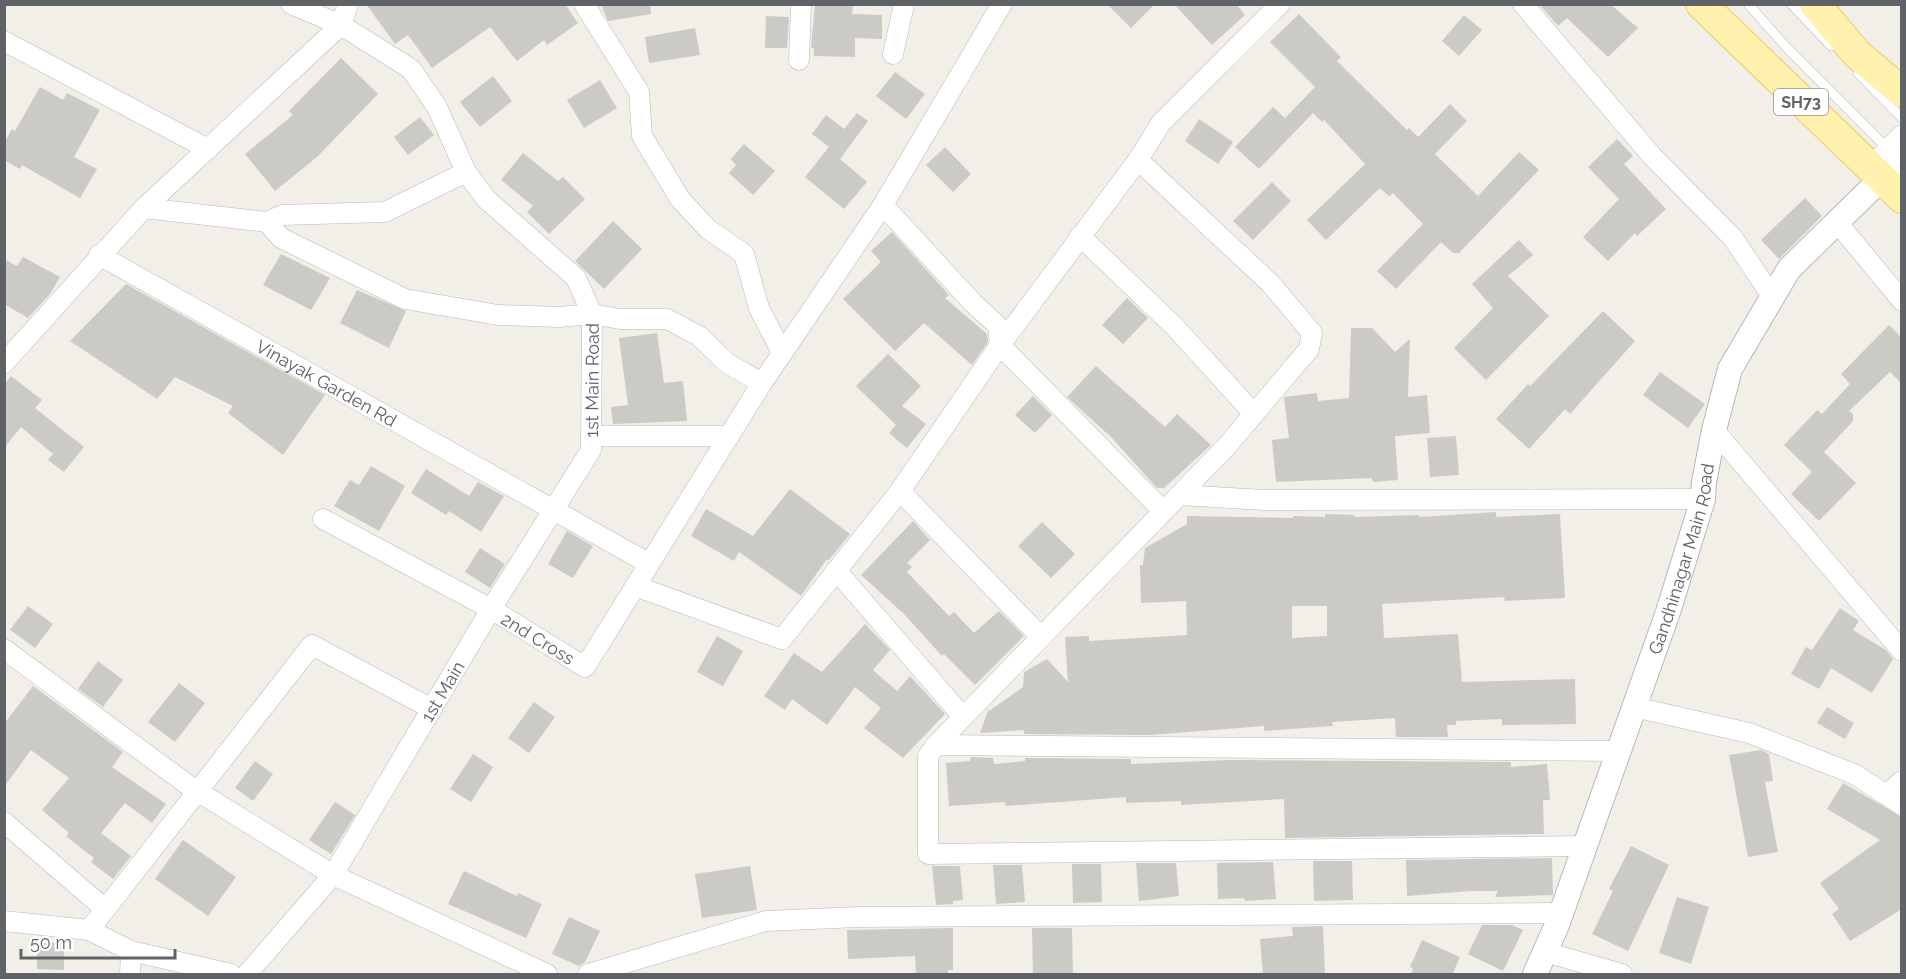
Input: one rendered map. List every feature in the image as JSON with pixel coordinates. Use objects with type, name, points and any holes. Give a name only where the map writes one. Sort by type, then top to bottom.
[{"type":"main road","name":"SH73","points":[[1701,4],[1892,164]]},
{"type":"main road","points":[[1815,4],[1857,54],[1902,92]]},
{"type":"street","points":[[291,4],[341,25],[411,69],[437,107],[466,172],[486,199],[576,279],[592,314]]},
{"type":"street","points":[[4,363],[99,255],[144,208],[341,25],[348,4]]},
{"type":"street","points":[[584,4],[639,92],[642,136],[680,198],[708,229],[744,254],[759,308],[782,353]]},
{"type":"street","points":[[799,60],[801,4]]},
{"type":"street","points":[[893,54],[903,4]]},
{"type":"street","points":[[1002,4],[883,205],[762,383],[635,586],[782,639],[900,491],[1000,345],[1138,160],[1161,123],[1270,8]]},
{"type":"street","points":[[1523,4],[1652,156],[1733,238],[1773,298]]},
{"type":"street","points":[[4,41],[208,148]]},
{"type":"street","points":[[1138,160],[1270,283],[1312,333],[1309,349],[1254,414],[1179,495],[936,745],[928,756],[928,854],[1585,846]]},
{"type":"street","name":"Gandhinagar Main Road","points":[[1535,975],[1561,913],[1668,612],[1703,499],[1714,430],[1730,369],[1789,270],[1892,164]]},
{"type":"street","points":[[144,208],[267,222],[282,216],[385,212],[466,172]]},
{"type":"street","points":[[883,205],[998,326],[1000,345],[1163,511]]},
{"type":"street","points":[[267,222],[281,238],[405,299],[498,315],[559,317],[592,314],[620,319],[667,319],[699,336],[727,363],[762,383]]},
{"type":"street","points":[[1837,222],[1902,301]]},
{"type":"street","points":[[1080,236],[1175,327],[1254,414]]},
{"type":"street","name":"Vinayak Garden Rd","points":[[99,255],[648,563]]},
{"type":"street","name":"1st Main Road","points":[[553,509],[591,450],[592,314]]},
{"type":"street","points":[[1714,430],[1902,651]]},
{"type":"street","points":[[591,436],[729,436]]},
{"type":"street","points":[[900,491],[1041,637]]},
{"type":"street","points":[[1179,495],[1264,500],[1703,499]]},
{"type":"street","name":"1st Main","points":[[247,975],[333,875],[553,509]]},
{"type":"street","name":"2nd Cross","points":[[323,519],[491,609],[585,668],[635,586]]},
{"type":"street","points":[[836,570],[963,717]]},
{"type":"street","points":[[89,930],[312,645],[432,709]]},
{"type":"street","points":[[4,649],[198,791],[333,875],[547,975]]},
{"type":"street","points":[[1634,707],[1749,733],[1854,774],[1894,800],[1902,781]]},
{"type":"street","points":[[936,745],[1619,751]]},
{"type":"street","points":[[4,822],[105,909]]},
{"type":"street","points":[[588,975],[766,921],[859,917],[1561,913]]},
{"type":"street","points":[[4,921],[89,930],[131,951],[231,975]]},
{"type":"street","points":[[130,975],[131,951]]},
{"type":"street","points":[[1545,951],[1622,975]]},
{"type":"lane","points":[[1748,4],[1892,164]]},
{"type":"lane","points":[[1791,4],[1839,53]]},
{"type":"lane","points":[[1854,69],[1902,118]]},
{"type":"building","points":[[366,4],[565,4],[578,23],[547,45],[544,40],[517,61],[490,27],[432,68],[408,35],[395,44]]},
{"type":"building","points":[[601,4],[650,4],[651,14],[608,21]]},
{"type":"building","points":[[815,4],[853,4],[852,14],[882,15],[882,39],[855,38],[855,57],[814,56],[814,48],[811,48]]},
{"type":"building","points":[[1107,4],[1155,4],[1131,28]]},
{"type":"building","points":[[1174,4],[1236,4],[1245,15],[1212,45]]},
{"type":"building","points":[[1539,4],[1610,4],[1638,28],[1608,57],[1567,18],[1558,26]]},
{"type":"building","points":[[1299,14],[1341,57],[1337,61],[1407,130],[1409,128],[1418,137],[1450,104],[1467,121],[1435,154],[1478,196],[1519,152],[1539,170],[1459,253],[1453,253],[1441,242],[1396,289],[1377,271],[1423,224],[1393,193],[1389,196],[1380,188],[1326,240],[1307,220],[1365,164],[1324,120],[1322,122],[1313,113],[1259,169],[1235,147],[1273,107],[1285,118],[1315,87],[1270,42]]},
{"type":"building","points":[[1464,15],[1482,30],[1459,56],[1442,41]]},
{"type":"building","points":[[766,16],[789,17],[787,48],[765,48]]},
{"type":"building","points":[[695,28],[700,55],[649,63],[645,37]]},
{"type":"building","points":[[341,58],[378,94],[317,157],[275,191],[245,154],[293,115],[289,111]]},
{"type":"building","points":[[895,72],[925,94],[906,119],[876,96]]},
{"type":"building","points":[[493,76],[512,101],[480,127],[460,102]]},
{"type":"building","points":[[600,80],[617,108],[584,128],[567,100]]},
{"type":"building","points":[[40,87],[63,100],[67,93],[100,110],[74,157],[97,169],[80,198],[22,165],[20,169],[4,160],[4,143],[12,129],[15,131]]},
{"type":"building","points":[[857,113],[868,121],[840,159],[867,182],[844,209],[805,177],[829,147],[812,134],[826,115],[844,129]]},
{"type":"building","points":[[420,117],[434,135],[408,155],[394,137]]},
{"type":"building","points":[[1199,119],[1233,142],[1218,164],[1185,141]]},
{"type":"building","points":[[1617,139],[1633,156],[1624,164],[1666,209],[1637,236],[1635,233],[1608,261],[1583,237],[1619,199],[1588,167]]},
{"type":"building","points":[[744,144],[775,171],[753,195],[729,173],[736,165],[731,159]]},
{"type":"building","points":[[945,147],[971,174],[953,192],[926,165]]},
{"type":"building","points":[[523,153],[558,181],[563,177],[585,199],[549,234],[527,212],[533,206],[501,180]]},
{"type":"building","points":[[1272,182],[1291,201],[1253,240],[1233,221]]},
{"type":"building","points":[[1805,198],[1822,216],[1779,259],[1761,240]]},
{"type":"building","points":[[613,221],[642,249],[604,289],[575,261]]},
{"type":"building","points":[[892,232],[949,295],[945,298],[987,334],[988,342],[972,365],[924,323],[895,351],[843,299],[881,262],[871,251]]},
{"type":"building","points":[[1519,240],[1533,255],[1508,276],[1549,316],[1486,380],[1454,348],[1493,308],[1472,284]]},
{"type":"building","points":[[281,254],[330,278],[311,310],[263,285]]},
{"type":"building","points":[[23,257],[60,277],[50,294],[28,318],[4,304],[4,259],[17,266]]},
{"type":"building","points":[[126,284],[325,395],[283,455],[228,413],[233,406],[175,377],[157,399],[70,341]]},
{"type":"building","points":[[357,290],[406,311],[389,348],[340,323]]},
{"type":"building","points":[[1127,298],[1148,318],[1123,344],[1102,325]]},
{"type":"building","points":[[1603,311],[1635,341],[1570,414],[1565,409],[1529,449],[1496,419],[1528,384],[1530,386]]},
{"type":"building","points":[[1889,325],[1902,338],[1902,384],[1890,372],[1849,411],[1853,414],[1853,421],[1824,452],[1856,483],[1819,521],[1791,494],[1812,472],[1784,445],[1817,410],[1822,414],[1850,384],[1841,374]]},
{"type":"building","points":[[1351,328],[1372,328],[1395,352],[1410,339],[1408,397],[1427,395],[1430,433],[1395,436],[1398,480],[1373,482],[1372,478],[1276,482],[1272,440],[1289,438],[1284,397],[1317,393],[1318,401],[1349,398]]},
{"type":"building","points":[[657,333],[664,383],[683,381],[687,421],[613,424],[611,407],[628,405],[619,338]]},
{"type":"building","points":[[888,354],[921,386],[902,406],[926,424],[907,448],[889,433],[896,425],[856,386]]},
{"type":"building","points":[[1096,366],[1165,427],[1177,414],[1211,445],[1164,488],[1157,488],[1112,438],[1067,397]]},
{"type":"building","points":[[1660,372],[1705,404],[1688,428],[1643,395]]},
{"type":"building","points":[[11,376],[42,400],[35,408],[84,447],[64,472],[48,460],[53,454],[21,427],[4,448],[4,385]]},
{"type":"building","points":[[1033,396],[1052,415],[1035,433],[1015,415]]},
{"type":"building","points":[[1456,436],[1459,475],[1430,477],[1427,438]]},
{"type":"building","points":[[371,466],[405,486],[379,531],[334,506],[350,480],[359,485]]},
{"type":"building","points":[[426,469],[469,496],[478,482],[504,496],[481,532],[449,511],[446,515],[411,493]]},
{"type":"building","points":[[790,489],[850,534],[829,560],[826,560],[801,596],[739,552],[734,561],[691,536],[706,509],[753,536]]},
{"type":"building","points":[[1496,512],[1496,517],[1560,514],[1565,598],[1505,601],[1504,597],[1382,604],[1384,638],[1458,634],[1462,682],[1575,679],[1576,724],[1502,725],[1502,719],[1456,721],[1456,725],[1447,725],[1448,737],[1396,737],[1395,718],[1332,722],[1333,726],[1264,731],[1264,726],[1150,735],[1024,734],[1024,730],[980,733],[989,708],[989,711],[1023,687],[1024,672],[1047,659],[1068,682],[1065,637],[1089,636],[1089,641],[1187,635],[1186,601],[1141,603],[1140,565],[1143,565],[1145,548],[1187,524],[1187,516],[1293,518],[1293,516],[1325,517],[1325,514],[1355,515],[1354,517],[1419,515],[1419,517]],"holes":[[[1292,606],[1327,606],[1327,636],[1292,638]]]},
{"type":"building","points":[[913,521],[930,540],[907,563],[912,567],[907,572],[949,616],[954,612],[974,633],[999,611],[1024,636],[975,685],[944,654],[942,656],[904,614],[861,575]]},
{"type":"building","points":[[1042,522],[1075,554],[1051,578],[1018,546]]},
{"type":"building","points":[[567,531],[593,546],[573,578],[548,564]]},
{"type":"building","points":[[480,548],[505,564],[490,588],[465,572]]},
{"type":"building","points":[[28,606],[53,624],[35,648],[10,630]]},
{"type":"building","points":[[1840,608],[1859,621],[1853,630],[1886,650],[1893,659],[1872,693],[1831,668],[1819,689],[1791,674],[1806,647],[1812,650]]},
{"type":"building","points":[[865,624],[890,650],[873,670],[897,691],[910,676],[945,714],[903,758],[864,728],[881,708],[855,687],[827,725],[792,699],[785,710],[764,696],[794,653],[822,672]]},
{"type":"building","points":[[717,636],[743,651],[723,686],[697,672]]},
{"type":"building","points":[[98,661],[123,680],[103,707],[78,689]]},
{"type":"building","points":[[179,683],[205,703],[175,742],[148,722]]},
{"type":"building","points":[[33,686],[123,752],[112,767],[166,804],[152,823],[125,803],[101,833],[131,856],[113,879],[91,862],[94,858],[66,836],[69,833],[42,810],[69,778],[31,750],[4,787],[4,724]]},
{"type":"building","points":[[534,702],[555,717],[529,753],[508,738]]},
{"type":"building","points":[[1827,707],[1854,723],[1845,739],[1817,723]]},
{"type":"building","points":[[1761,750],[1769,754],[1773,781],[1765,782],[1778,852],[1748,857],[1729,755]]},
{"type":"building","points":[[473,754],[493,767],[471,802],[450,789]]},
{"type":"building","points":[[971,757],[993,758],[994,764],[1025,761],[1025,758],[1131,759],[1131,764],[1230,760],[1511,762],[1511,767],[1547,764],[1550,800],[1543,800],[1544,834],[1285,838],[1284,799],[1181,805],[1181,801],[1126,803],[1126,797],[1006,806],[1005,802],[949,806],[946,763],[970,761]]},
{"type":"building","points":[[255,761],[273,774],[253,801],[235,788]]},
{"type":"building","points":[[1843,783],[1902,817],[1902,909],[1850,941],[1832,914],[1839,909],[1820,883],[1880,840],[1827,809]]},
{"type":"building","points":[[335,802],[355,815],[331,854],[309,840]]},
{"type":"building","points":[[183,840],[236,877],[208,916],[155,879]]},
{"type":"building","points":[[1631,846],[1669,865],[1628,951],[1592,934],[1613,891],[1609,889]]},
{"type":"building","points":[[1552,858],[1553,895],[1495,897],[1498,891],[1470,891],[1407,896],[1406,860]]},
{"type":"building","points":[[1313,861],[1352,861],[1353,900],[1314,901]]},
{"type":"building","points":[[1273,862],[1276,899],[1245,901],[1244,898],[1218,899],[1217,863]]},
{"type":"building","points":[[1136,863],[1176,863],[1179,896],[1139,901]]},
{"type":"building","points":[[1072,864],[1101,864],[1102,902],[1073,903]]},
{"type":"building","points":[[993,865],[1022,865],[1025,902],[996,904]]},
{"type":"building","points":[[750,866],[757,910],[702,918],[695,874]]},
{"type":"building","points":[[932,866],[960,866],[963,900],[953,901],[953,904],[936,905]]},
{"type":"building","points":[[464,871],[517,896],[518,893],[542,904],[526,938],[448,904]]},
{"type":"building","points":[[1677,897],[1709,907],[1691,964],[1659,953]]},
{"type":"building","points":[[569,917],[600,931],[585,962],[579,966],[552,954]]},
{"type":"building","points":[[1482,925],[1512,925],[1523,930],[1503,971],[1468,954]]},
{"type":"building","points":[[1323,926],[1325,975],[1263,975],[1260,939],[1293,936],[1292,927]]},
{"type":"building","points":[[953,928],[953,970],[948,970],[948,973],[916,974],[915,956],[848,959],[847,930]]},
{"type":"building","points":[[1032,928],[1072,928],[1073,975],[1033,975]]},
{"type":"building","points":[[1422,940],[1460,957],[1452,975],[1411,975],[1413,968],[1410,967]]},
{"type":"building","points":[[37,943],[64,943],[64,970],[37,969]]}]
